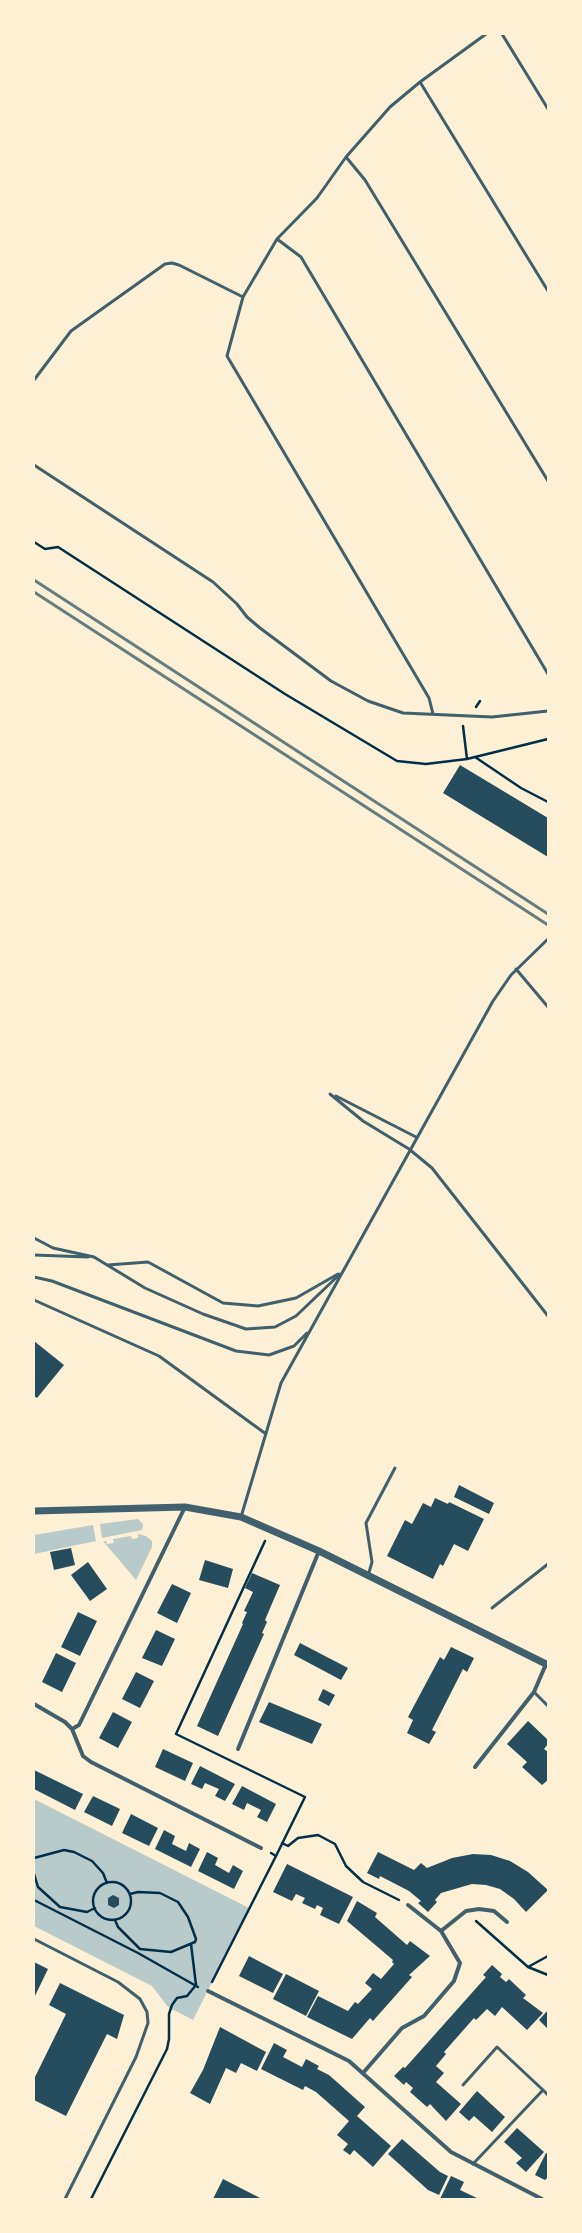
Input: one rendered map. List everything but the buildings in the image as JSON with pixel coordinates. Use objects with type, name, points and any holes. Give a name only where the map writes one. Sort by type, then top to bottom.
[{"type":"street","points":[[72,1729],[79,1725],[185,1507]]},
{"type":"street","points":[[34,1511],[185,1507],[240,1517],[271,1529],[547,1664],[534,1692],[475,1767]]},
{"type":"street","points":[[238,1749],[319,1552]]},
{"type":"street","points":[[34,1704],[58,1716],[72,1729],[83,1756],[91,1762],[261,1848]]},
{"type":"street","points":[[363,2073],[402,2028],[424,2016],[454,1981],[460,1963],[441,1931],[408,1905]]},
{"type":"street","points":[[441,1931],[466,1911],[479,1909],[494,1911],[507,1922]]},
{"type":"street","points":[[208,1991],[349,2061],[451,2152],[542,2199]]},
{"type":"lane","points":[[433,714],[430,698],[228,360],[229,342],[243,297],[277,239],[317,198],[346,157],[381,116],[420,82],[486,34]]},
{"type":"lane","points":[[502,34],[548,109]]},
{"type":"lane","points":[[420,82],[548,291]]},
{"type":"lane","points":[[346,157],[365,180],[548,481]]},
{"type":"lane","points":[[277,239],[301,257],[548,674]]},
{"type":"lane","points":[[34,380],[71,331],[165,264],[172,263],[179,265],[243,297]]},
{"type":"lane","points":[[34,465],[213,582],[237,604],[247,617],[331,681],[368,701],[391,711],[433,714],[492,717],[548,711]]},
{"type":"lane","points":[[240,1517],[281,1383],[416,1136],[493,1001],[516,969],[548,940]]},
{"type":"lane","points":[[516,969],[548,1007]]},
{"type":"lane","points":[[416,1136],[330,1094],[363,1121],[409,1149],[432,1168],[548,1316]]},
{"type":"lane","points":[[34,1238],[53,1248],[94,1257],[145,1288],[203,1314],[246,1329],[275,1327],[296,1316],[343,1271]]},
{"type":"lane","points":[[34,1254],[38,1256],[94,1257]]},
{"type":"lane","points":[[108,1265],[148,1262],[222,1304],[258,1306],[296,1298],[343,1271]]},
{"type":"lane","points":[[34,1277],[52,1282],[236,1351],[269,1355],[294,1346],[311,1329]]},
{"type":"lane","points":[[34,1300],[159,1356],[266,1434]]},
{"type":"lane","points":[[368,1576],[372,1562],[366,1523],[395,1468]]},
{"type":"lane","points":[[492,1608],[548,1564]]},
{"type":"lane","points":[[534,1692],[548,1706]]},
{"type":"lane","points":[[34,1939],[118,1982],[140,1999],[146,2012],[148,2023],[136,2058],[65,2199]]},
{"type":"lane","points":[[463,2084],[498,2048],[548,2095]]},
{"type":"lane","points":[[473,2164],[543,2090]]},
{"type":"path","points":[[34,542],[45,549],[58,547],[285,694],[397,761],[426,764],[467,759],[548,738]]},
{"type":"path","points":[[467,759],[463,726],[480,701]]},
{"type":"path","points":[[475,757],[521,788],[548,802]]},
{"type":"path","points":[[208,1991],[305,1797],[176,1734],[271,1529]]},
{"type":"path","points":[[282,1843],[288,1846],[298,1838],[318,1835],[335,1844],[346,1866],[363,1882],[408,1905]]},
{"type":"path","points":[[261,1848],[276,1856]]},
{"type":"path","points":[[34,1858],[64,1850],[74,1852],[92,1861],[103,1873],[108,1883]]},
{"type":"path","points":[[34,1874],[38,1887],[60,1907],[87,1912],[95,1908]]},
{"type":"path","points":[[108,1883],[121,1884],[130,1894],[131,1903],[129,1911],[123,1917],[115,1920],[107,1919],[100,1915],[95,1908],[94,1902],[97,1890],[108,1883]]},
{"type":"path","points":[[115,1920],[118,1927],[140,1948],[171,1952],[191,1944],[196,1939],[188,1917],[178,1902],[160,1893],[138,1892],[130,1894]]},
{"type":"path","points":[[34,1900],[138,1953],[196,1985]]},
{"type":"path","points":[[57,1912],[60,1907]]},
{"type":"path","points":[[466,1911],[528,1968],[548,1975]]},
{"type":"path","points":[[92,2199],[167,2049],[169,2039],[169,2014],[172,2005],[177,1998],[187,1996],[196,1985],[191,1944]]},
{"type":"path","points":[[138,1953],[140,1948]]},
{"type":"path","points":[[528,1968],[548,1956]]},
{"type":"shaded area","points":[[138,1519],[143,1524],[142,1530],[102,1538],[100,1524]]},
{"type":"shaded area","points":[[93,1525],[96,1541],[34,1554],[34,1535]]},
{"type":"shaded area","points":[[138,1534],[146,1536],[152,1541],[152,1547],[136,1580],[103,1541],[106,1541],[107,1544],[114,1543],[113,1539],[131,1536],[132,1539],[138,1538]]},
{"type":"shaded area","points":[[34,1799],[249,1908],[193,2020],[168,2007],[152,1986],[34,1926]]},
{"type":"railway","points":[[34,580],[548,914]]},
{"type":"railway","points":[[34,592],[548,925]]}]
